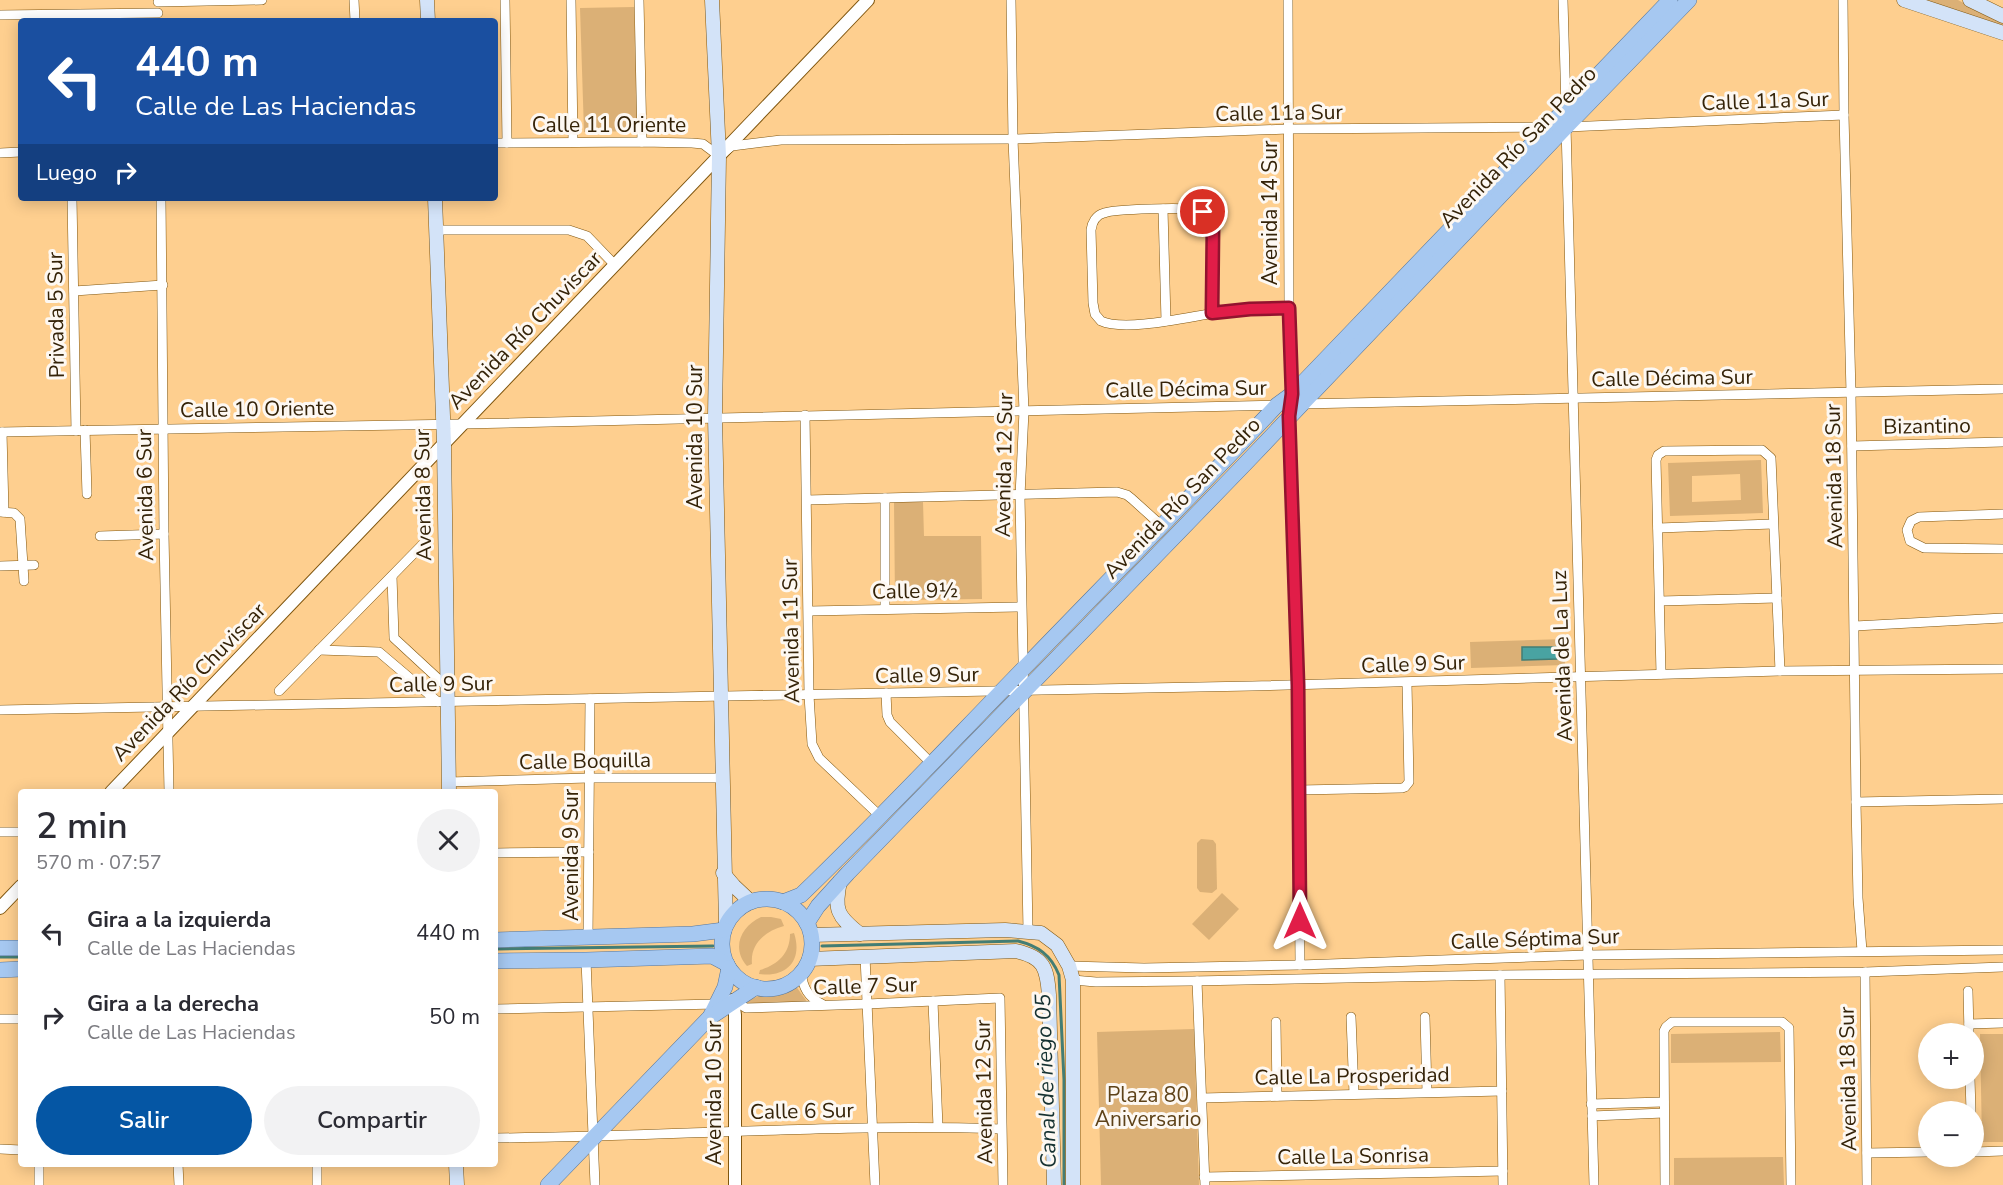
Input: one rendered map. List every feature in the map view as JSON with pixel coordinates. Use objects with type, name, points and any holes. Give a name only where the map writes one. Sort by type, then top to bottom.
[{"type":"main road","points":[[428,0],[428,18]]},
{"type":"main road","name":"Avenida 10 Sur","points":[[712,0],[719,156],[715,417],[725,928]]},
{"type":"main road","name":"Avenida Río San Pedro","points":[[809,929],[818,906],[840,881],[1024,691],[1670,0]]},
{"type":"main road","name":"Avenida Río San Pedro","points":[[783,902],[801,895],[881,817],[1023,668],[1163,527],[1290,405],[1689,0]]},
{"type":"main road","points":[[1904,0],[2003,33]]},
{"type":"main road","points":[[1970,0],[2003,16]]},
{"type":"main road","name":"Avenida 8 Sur","points":[[435,201],[444,444],[447,687],[443,702],[449,787]]},
{"type":"main road","points":[[723,873],[751,902]]},
{"type":"main road","points":[[840,881],[836,900],[837,909],[847,924],[860,934]]},
{"type":"main road","points":[[761,899],[783,902],[801,914],[809,929],[811,947],[805,966],[792,981],[781,986],[756,987],[736,976],[728,966],[723,953],[725,928],[740,907],[751,902],[761,899]]},
{"type":"main road","points":[[498,940],[693,934],[725,928]]},
{"type":"main road","points":[[809,929],[860,934],[1028,931],[1041,933],[1058,945],[1069,966],[1073,980],[1073,1185]]},
{"type":"main road","points":[[0,948],[18,948]]},
{"type":"main road","points":[[805,966],[865,956],[1016,951],[1028,954],[1043,966],[1047,973],[1049,995],[1054,1185]]},
{"type":"main road","points":[[498,960],[712,956],[728,966]]},
{"type":"main road","points":[[713,1011],[727,980],[728,966]]},
{"type":"main road","points":[[0,970],[18,969]]},
{"type":"main road","points":[[548,1185],[713,1011],[756,987]]},
{"type":"main road","points":[[456,1167],[457,1185]]},
{"type":"street","points":[[0,15],[158,17],[158,1],[262,0]]},
{"type":"street","points":[[354,0],[355,18]]},
{"type":"street","points":[[505,0],[507,143]]},
{"type":"street","points":[[571,0],[573,142]]},
{"type":"street","points":[[639,0],[642,142]]},
{"type":"street","name":"Avenida Río Chuviscar","points":[[114,789],[868,0]]},
{"type":"street","name":"Avenida 12 Sur","points":[[1011,0],[1013,139],[1024,411],[1020,496],[1028,931]]},
{"type":"street","name":"Avenida 14 Sur","points":[[1288,0],[1290,405],[1298,685],[1300,965]]},
{"type":"street","name":"Avenida de La Luz","points":[[1563,0],[1594,1185]]},
{"type":"street","name":"Avenida 18 Sur","points":[[1844,0],[1856,802],[1858,898],[1862,951]]},
{"type":"street","name":"Calle 11a Sur","points":[[719,156],[732,146],[781,140],[1013,139],[1288,129],[1548,128],[1844,115]]},
{"type":"street","name":"Calle 11 Oriente","points":[[498,143],[703,144],[719,156]]},
{"type":"street","points":[[0,153],[18,152]]},
{"type":"street","name":"Privada 5 Sur","points":[[72,201],[80,430],[87,494]]},
{"type":"street","name":"Avenida 6 Sur","points":[[161,201],[169,789]]},
{"type":"street","points":[[1212,313],[1214,233],[1212,219],[1208,214],[1197,210],[1163,209],[1104,213],[1095,219],[1092,225],[1091,251],[1093,303],[1095,314],[1101,321],[1115,324],[1166,321],[1212,313],[1289,308]]},
{"type":"street","points":[[1163,209],[1166,321]]},
{"type":"street","points":[[436,230],[569,230],[587,236],[615,265]]},
{"type":"street","points":[[74,291],[163,285]]},
{"type":"street","name":"Calle Décima Sur","points":[[442,423],[2003,389]]},
{"type":"street","name":"Avenida 11 Sur","points":[[805,415],[809,695],[812,744],[816,754],[881,817]]},
{"type":"street","name":"Calle 10 Oriente","points":[[1,432],[442,423]]},
{"type":"street","points":[[1,432],[2,512],[12,512],[19,516],[24,581]]},
{"type":"street","name":"Bizantino","points":[[1852,446],[2003,442]]},
{"type":"street","points":[[1661,674],[1656,460],[1658,455],[1664,451],[1762,450],[1771,459],[1780,671]]},
{"type":"street","points":[[807,500],[1122,493],[1163,527]]},
{"type":"street","points":[[885,498],[885,609]]},
{"type":"street","points":[[2003,514],[1919,517],[1911,522],[1907,530],[1910,541],[1924,548],[2003,549]]},
{"type":"street","points":[[1658,528],[1773,524]]},
{"type":"street","points":[[100,536],[164,534]]},
{"type":"street","points":[[279,691],[426,541]]},
{"type":"street","points":[[0,566],[34,566]]},
{"type":"street","points":[[392,576],[394,638],[447,687]]},
{"type":"street","points":[[1659,601],[1777,598]]},
{"type":"street","name":"Calle 9½","points":[[809,611],[1021,607]]},
{"type":"street","points":[[1855,626],[2003,618]]},
{"type":"street","points":[[320,650],[379,652],[443,702]]},
{"type":"street","name":"Calle 9 Sur","points":[[0,710],[1407,683],[1780,671],[2003,669]]},
{"type":"street","points":[[1299,790],[1402,788],[1408,785],[1407,683]]},
{"type":"street","points":[[886,693],[887,715],[890,722],[932,764]]},
{"type":"street","name":"Avenida 9 Sur","points":[[588,939],[590,699]]},
{"type":"street","name":"Calle Boquilla","points":[[449,787],[589,778],[722,777]]},
{"type":"street","points":[[1856,802],[2003,799]]},
{"type":"street","points":[[0,832],[18,832]]},
{"type":"street","points":[[498,854],[589,852]]},
{"type":"street","points":[[0,908],[18,889]]},
{"type":"street","name":"Calle Séptima Sur","points":[[1069,966],[1111,968],[1300,965],[1587,955],[2003,950]]},
{"type":"street","points":[[865,956],[875,1185]]},
{"type":"street","points":[[586,960],[595,1185]]},
{"type":"street","points":[[805,966],[802,984],[808,995],[824,1005]]},
{"type":"street","name":"Calle Séptima Sur","points":[[1073,980],[1096,982],[1197,981],[1500,975],[1864,972],[2003,967]]},
{"type":"street","name":"Avenida 18 Sur","points":[[1864,972],[1867,1185]]},
{"type":"street","points":[[1500,975],[1503,1185]]},
{"type":"street","points":[[1197,981],[1204,1181]]},
{"type":"street","points":[[1968,991],[1969,1023]]},
{"type":"street","name":"Avenida 12 Sur","points":[[1000,998],[1003,1185]]},
{"type":"street","name":"Calle 7 Sur","points":[[733,1000],[746,1008],[1000,998]]},
{"type":"street","name":"Avenida 10 Sur","points":[[733,1000],[735,1015],[735,1185]]},
{"type":"street","points":[[933,1001],[938,1127]]},
{"type":"street","points":[[498,1009],[587,1007],[713,1011]]},
{"type":"street","points":[[1351,1017],[1354,1094]]},
{"type":"street","points":[[1425,1017],[1427,1092]]},
{"type":"street","points":[[0,1019],[18,1018]]},
{"type":"street","points":[[1275,1022],[1277,1096]]},
{"type":"street","points":[[1665,1185],[1664,1031],[1669,1024],[1672,1022],[1785,1022],[1790,1028],[1791,1185]]},
{"type":"street","points":[[1984,1026],[2003,1023]]},
{"type":"street","name":"Calle La Prosperidad","points":[[1202,1098],[1502,1091]]},
{"type":"street","points":[[1591,1104],[1664,1102]]},
{"type":"street","points":[[1592,1116],[1664,1113]]},
{"type":"street","name":"Calle 6 Sur","points":[[498,1138],[594,1137],[734,1130],[938,1127],[1001,1129]]},
{"type":"street","points":[[0,1149],[18,1150]]},
{"type":"street","points":[[1984,1152],[2003,1151]]},
{"type":"street","points":[[1867,1153],[1918,1152]]},
{"type":"street","points":[[39,1167],[39,1185]]},
{"type":"street","points":[[178,1167],[179,1185]]},
{"type":"street","points":[[317,1167],[317,1185]]},
{"type":"street","name":"Calle La Sonrisa","points":[[1204,1181],[1503,1171]]},
{"type":"green space","points":[[1923,0],[1958,0],[2003,20],[2003,27]]},
{"type":"green space","points":[[634,7],[638,131],[584,132],[580,8]]},
{"type":"green space","points":[[1761,460],[1763,513],[1670,516],[1668,463]],"holes":[[[1740,474],[1741,500],[1692,502],[1692,476]]]},
{"type":"green space","points":[[894,502],[923,502],[924,536],[981,536],[982,599],[895,600]]},
{"type":"green space","points":[[1564,639],[1565,665],[1471,668],[1470,642]]},
{"type":"green space","points":[[1201,839],[1213,840],[1216,844],[1217,889],[1212,893],[1200,892],[1197,888],[1197,843]]},
{"type":"green space","points":[[1222,893],[1239,909],[1209,940],[1192,924]]},
{"type":"green space","points":[[761,917],[781,919],[784,926],[760,939],[753,950],[752,964],[747,966],[740,952],[740,938],[748,926]]},
{"type":"green space","points":[[794,933],[796,951],[790,965],[778,973],[759,974],[760,970],[781,958],[788,947],[790,934]]},
{"type":"green space","points":[[795,985],[808,1003],[743,1004],[755,997]]},
{"type":"green space","name":"Plaza 80 Aniversario","points":[[1194,1029],[1199,1185],[1101,1185],[1097,1032]]},
{"type":"green space","points":[[1780,1032],[1781,1062],[1671,1063],[1671,1034]]},
{"type":"green space","points":[[1984,1034],[2003,1034],[2003,1142],[1984,1142],[1984,1101],[1981,1101],[1981,1089],[1984,1089]]},
{"type":"green space","points":[[1783,1157],[1784,1185],[1674,1185],[1674,1158]]},
{"type":"water","points":[[1522,647],[1557,647],[1557,659],[1522,660]]},
{"type":"waterway","name":"Canal de riego 05","points":[[822,946],[1018,941],[1043,952],[1059,975],[1064,1080],[1064,1185]]},
{"type":"waterway","name":"Canal de riego 05","points":[[498,949],[713,946]]},
{"type":"waterway","points":[[0,957],[18,957]]},
{"type":"route","points":[[1203,212],[1212,219],[1214,233],[1212,313],[1289,308],[1292,394],[1289,416],[1298,685],[1300,921]]}]
